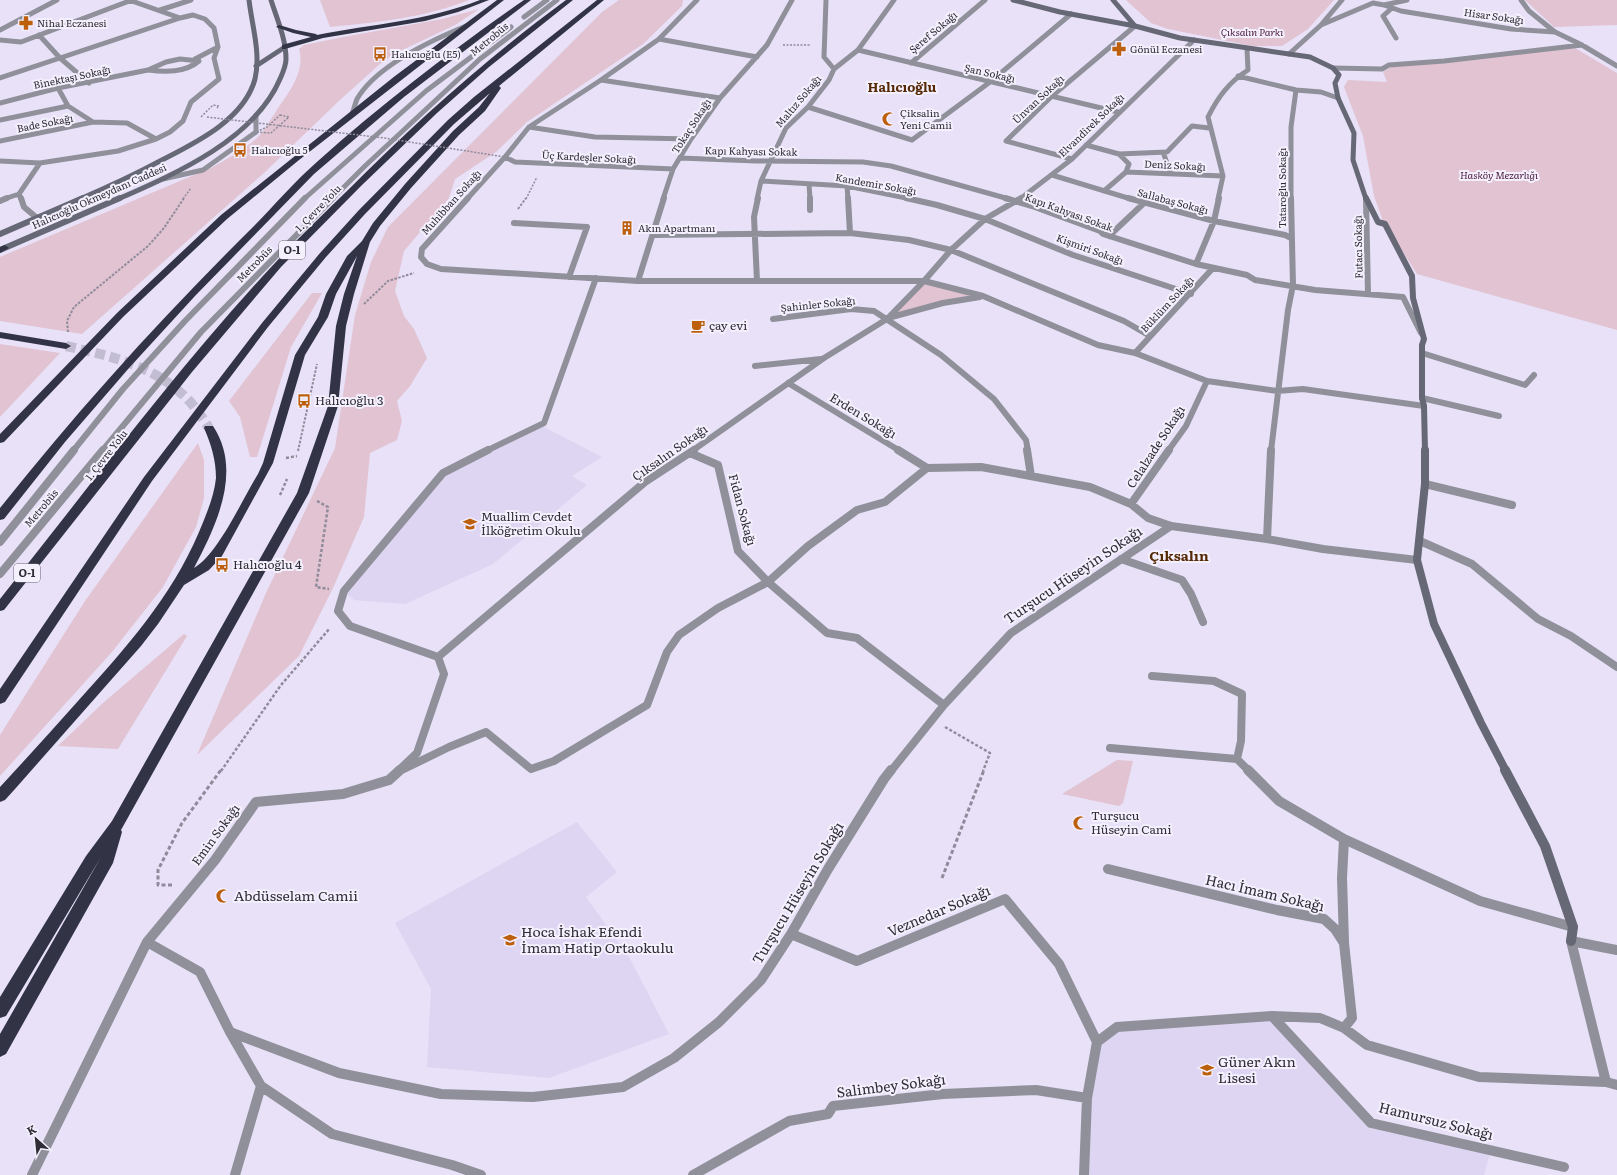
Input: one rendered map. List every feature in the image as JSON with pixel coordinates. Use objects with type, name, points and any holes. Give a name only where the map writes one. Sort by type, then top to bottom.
[{"type":"highway","points":[[285,47],[308,39],[431,18],[465,9],[486,0]]},
{"type":"highway","points":[[0,440],[120,315],[224,217],[352,114],[502,0]]},
{"type":"highway","points":[[0,516],[49,454],[106,388],[182,304],[306,177],[387,107],[528,0]]},
{"type":"highway","name":"1. Çevre Yolu","points":[[0,607],[163,400],[254,292],[289,254],[390,152],[458,89],[527,31],[570,0]]},
{"type":"highway","points":[[0,699],[148,480],[265,325],[323,255],[414,158],[477,99],[600,0]]},
{"type":"highway","points":[[279,27],[306,35],[342,34]]},
{"type":"highway","points":[[0,1011],[91,860],[117,825],[303,493],[333,406],[341,326],[366,242],[376,224],[456,133],[482,109],[502,80]]},
{"type":"highway","points":[[180,582],[205,567],[218,553],[263,474],[268,463],[300,355],[323,317],[331,294],[352,256],[366,242]]},
{"type":"highway","points":[[0,335],[66,346]]},
{"type":"highway","points":[[0,796],[118,666],[149,628],[180,582],[202,541],[220,488],[220,459],[215,441],[209,428]]},
{"type":"highway","points":[[0,1049],[108,859],[117,825]]},
{"type":"street","points":[[0,30],[57,0]]},
{"type":"street","points":[[0,40],[21,42],[130,0],[180,18]]},
{"type":"street","points":[[160,10],[191,0]]},
{"type":"street","name":"Halıcıoğlu Okmeydanı Caddesi","points":[[0,234],[137,174],[191,145],[219,127],[237,109],[248,95],[255,79],[255,37],[249,0]]},
{"type":"street","name":"Halıcıoğlu Okmeydanı Caddesi","points":[[2,249],[164,179],[213,150],[238,132],[256,115],[278,86],[285,67],[285,47],[271,0]]},
{"type":"street","name":"Metrobüs","points":[[2,539],[123,389],[185,321],[304,199],[426,91],[547,0]]},
{"type":"street","name":"Metrobüs","points":[[0,574],[201,332],[336,194],[480,59],[557,0]]},
{"type":"street","name":"Muhibban Sokağı","points":[[432,267],[422,257],[422,248],[505,156],[529,127],[601,80],[659,39],[697,0]]},
{"type":"street","points":[[785,0],[792,0]]},
{"type":"street","name":"Tokaç Sokağı","points":[[638,281],[673,170],[691,139],[720,98],[767,45],[792,0]]},
{"type":"street","points":[[826,0],[824,56],[834,68]]},
{"type":"street","name":"Maltız Sokağı","points":[[757,282],[754,216],[762,181],[770,160],[786,128],[808,107],[829,80],[834,68],[858,50],[894,0]]},
{"type":"street","name":"Şeref Sokağı","points":[[911,63],[985,0]]},
{"type":"street","points":[[1013,0],[1194,40],[1310,58],[1334,68],[1382,68],[1389,65],[1444,61],[1582,45]]},
{"type":"street","points":[[1113,0],[1135,26]]},
{"type":"street","points":[[1289,54],[1321,25],[1342,0]]},
{"type":"street","points":[[1321,25],[1373,3],[1384,4],[1407,0]]},
{"type":"street","points":[[1520,0],[1530,11],[1555,32],[1582,45],[1617,66]]},
{"type":"street","name":"Hisar Sokağı","points":[[1384,4],[1400,11],[1511,28],[1555,32]]},
{"type":"street","points":[[1392,8],[1383,16],[1396,38]]},
{"type":"street","points":[[1096,19],[1117,17],[1122,9]]},
{"type":"street","points":[[808,107],[912,140],[990,82],[1071,14]]},
{"type":"street","points":[[0,78],[193,15],[205,19],[214,28],[218,47],[214,58],[219,79],[191,102],[183,121],[170,132],[118,152],[40,163],[0,161]]},
{"type":"street","points":[[352,114],[353,109],[362,93],[386,70],[415,50],[443,35],[466,26]]},
{"type":"street","name":"Ünvan Sokağı","points":[[1072,159],[1006,142],[1052,96],[1135,26]]},
{"type":"street","points":[[39,35],[60,58],[89,83]]},
{"type":"street","points":[[659,39],[757,56]]},
{"type":"street","name":"Elvandirek Sokağı","points":[[924,281],[951,250],[985,219],[1015,203],[1072,159],[1118,112],[1194,40]]},
{"type":"street","points":[[195,59],[218,47]]},
{"type":"street","points":[[256,66],[285,47]]},
{"type":"street","name":"Büklüm Sokağı","points":[[1196,264],[1214,221],[1223,176],[1209,128],[1208,116],[1216,99],[1238,76],[1248,70],[1247,49]]},
{"type":"street","name":"Şan Sokağı","points":[[858,50],[1118,112]]},
{"type":"street","name":"Binektaşı Sokağı","points":[[0,103],[58,88],[148,70],[176,61],[195,59],[199,61],[196,65],[163,72],[148,70]]},
{"type":"street","points":[[1334,68],[1340,75],[1335,83],[1338,98],[1354,133],[1353,160],[1366,199],[1378,222],[1385,224],[1412,276],[1413,298],[1424,339],[1422,353],[1422,398],[1424,406],[1425,484],[1417,560],[1434,624],[1481,723],[1545,846],[1573,927],[1571,941],[1606,1082]]},
{"type":"street","points":[[1238,76],[1296,90],[1321,92],[1338,98]]},
{"type":"street","points":[[601,80],[720,98]]},
{"type":"street","points":[[58,88],[68,106],[93,122]]},
{"type":"street","name":"Tataroğlu Sokağı","points":[[1267,539],[1271,446],[1288,310],[1293,286],[1291,238],[1291,127],[1296,90]]},
{"type":"street","points":[[0,120],[68,106]]},
{"type":"street","points":[[164,179],[203,170],[256,132],[256,115]]},
{"type":"street","name":"Bade Sokağı","points":[[0,141],[93,122],[127,123],[156,138]]},
{"type":"street","points":[[1086,145],[1119,154],[1168,152],[1192,126],[1209,128]]},
{"type":"street","points":[[529,127],[595,137],[691,139]]},
{"type":"street","points":[[1163,152],[1171,174]]},
{"type":"street","points":[[1104,191],[1126,172],[1129,164],[1119,154]]},
{"type":"street","name":"Üç Kardeşler Sokağı","points":[[505,156],[515,162],[673,170]]},
{"type":"street","name":"Kapı Kahyası Sokak","points":[[680,158],[756,161],[863,162],[891,166],[944,180],[1015,203],[1032,206],[1100,230],[1103,234],[1109,236],[1196,264],[1247,275],[1255,280],[1315,290],[1403,297],[1424,339]]},
{"type":"street","points":[[0,201],[19,194],[40,163]]},
{"type":"street","name":"Deniz Sokağı","points":[[1126,172],[1223,176]]},
{"type":"street","name":"Sallabaş Sokağı","points":[[1052,175],[1144,203],[1214,221],[1285,235],[1291,238]]},
{"type":"street","name":"Kandemir Sokağı","points":[[762,181],[847,186],[937,205],[985,219]]},
{"type":"street","points":[[809,184],[810,210]]},
{"type":"street","points":[[847,186],[850,233]]},
{"type":"street","points":[[19,194],[24,207],[37,218]]},
{"type":"street","name":"Futacı Sokağı","points":[[1366,199],[1368,294]]},
{"type":"street","points":[[1109,236],[1144,203]]},
{"type":"street","name":"Kişmiri Sokağı","points":[[985,219],[1073,255],[1190,294]]},
{"type":"street","points":[[514,223],[588,227],[569,277]]},
{"type":"street","points":[[653,235],[850,233],[909,240],[951,250],[1124,321],[1150,336]]},
{"type":"street","points":[[432,267],[441,269],[638,281],[924,281],[984,296],[1098,345],[1135,353],[1208,381],[1277,391],[1303,388],[1424,406]]},
{"type":"street","name":"Büklüm Sokağı","points":[[1135,353],[1213,268]]},
{"type":"street","points":[[438,657],[350,626],[338,611],[344,591],[443,473],[544,423],[596,278]]},
{"type":"street","name":"Çıksalın Sokağı","points":[[438,657],[645,482],[824,358],[887,319],[924,281]]},
{"type":"street","points":[[887,319],[943,303],[984,296]]},
{"type":"street","name":"Şahinler Sokağı","points":[[773,319],[851,309],[874,311],[941,355],[994,399],[1026,440],[1030,476]]},
{"type":"street","points":[[1422,353],[1524,385],[1534,375]]},
{"type":"street","points":[[755,366],[824,358]]},
{"type":"street","name":"Celalzade Sokağı","points":[[1132,504],[1186,426],[1208,381]]},
{"type":"street","name":"Erden Sokağı","points":[[788,383],[927,468]]},
{"type":"street","points":[[1422,398],[1499,416]]},
{"type":"street","name":"Fidan Sokağı","points":[[690,452],[718,465],[738,551],[768,582]]},
{"type":"street","name":"Turşucu Hüseyin Sokağı","points":[[927,468],[981,467],[1090,487],[1132,504],[1148,518],[1171,526],[1267,539],[1323,549],[1417,560]]},
{"type":"street","points":[[395,774],[449,747],[486,732],[531,769],[554,761],[647,705],[667,652],[679,635],[718,608],[768,582],[808,546],[857,510],[885,502],[927,468]]},
{"type":"street","points":[[1425,484],[1512,505]]},
{"type":"street","name":"Turşucu Hüseyin Sokağı","points":[[230,1032],[339,1073],[440,1094],[533,1097],[623,1087],[674,1058],[719,1022],[762,980],[792,934],[828,869],[884,779],[944,705],[1011,633],[1171,526]]},
{"type":"street","points":[[1420,541],[1472,564],[1538,619],[1571,636],[1617,667]]},
{"type":"street","points":[[1121,560],[1182,580],[1191,594],[1204,622]]},
{"type":"street","points":[[768,582],[827,633],[857,638],[944,705]]},
{"type":"street","name":"Emin Sokağı","points":[[32,1175],[147,942],[215,860],[256,802],[343,794],[389,780],[416,753],[444,674],[438,657]]},
{"type":"street","points":[[1152,676],[1214,681],[1242,694],[1241,741],[1236,759]]},
{"type":"street","points":[[1110,748],[1236,759],[1278,802],[1344,839],[1480,901],[1573,927]]},
{"type":"street","points":[[1344,839],[1342,878],[1344,943],[1352,1018],[1344,1028]]},
{"type":"street","name":"Hacı İmam Sokağı","points":[[1108,869],[1277,910],[1324,919],[1335,930],[1344,943]]},
{"type":"street","name":"Veznedar Sokağı","points":[[792,934],[857,961],[1005,898],[1059,964],[1097,1042]]},
{"type":"street","points":[[1571,941],[1617,950]]},
{"type":"street","points":[[147,942],[200,972],[230,1032],[261,1086],[332,1134],[452,1165],[481,1175]]},
{"type":"street","points":[[1084,1175],[1087,1098],[1097,1042],[1117,1027],[1272,1016],[1320,1018],[1344,1028],[1367,1045],[1479,1077],[1606,1082],[1617,1085]]},
{"type":"street","name":"Hamursuz Sokağı","points":[[1272,1016],[1371,1123],[1564,1167]]},
{"type":"street","points":[[236,1175],[261,1086]]},
{"type":"street","name":"Salimbey Sokağı","points":[[693,1175],[789,1120],[828,1114],[833,1106],[943,1094],[1036,1090],[1087,1098]]},
{"type":"path","points":[[767,45],[824,46]]},
{"type":"path","points":[[201,117],[213,105],[219,106],[208,117],[384,138],[505,156]]},
{"type":"path","points":[[267,127],[280,115],[289,116],[279,126]]},
{"type":"path","points":[[514,223],[519,206],[525,201],[544,164]]},
{"type":"path","points":[[68,333],[67,321],[74,308],[148,246],[164,228],[193,186]]},
{"type":"path","points":[[344,314],[363,305],[388,281],[432,267]]},
{"type":"path","points":[[296,462],[318,358]]},
{"type":"path","points":[[290,474],[280,495],[303,493],[328,507],[316,586],[344,591]]},
{"type":"path","points":[[194,885],[158,886],[158,870],[179,830],[282,685],[330,629],[338,611]]},
{"type":"path","points":[[932,720],[990,753],[942,878]]},
{"type":"shaded area","name":"Muallim Cevdet İlköğretim Okulu","points":[[540,425],[602,457],[572,476],[587,485],[493,564],[405,604],[354,600],[344,591],[443,473]]},
{"type":"shaded area","name":"Hoca İshak Efendi İmam Hatip Ortaokulu","points":[[577,822],[617,872],[586,897],[629,957],[669,1034],[549,1078],[427,1067],[431,989],[395,923]]},
{"type":"shaded area","name":"Güner Akın Lisesi","points":[[1272,1016],[1371,1123],[1491,1150],[1484,1175],[1084,1175],[1097,1042],[1117,1027]]},
{"type":"green space","points":[[320,0],[469,0],[418,15],[383,21],[330,27]]},
{"type":"green space","points":[[619,0],[683,0],[682,6],[643,44],[527,122],[496,152],[455,179],[449,198],[404,251],[395,291],[404,316],[414,329],[427,358],[410,386],[397,401],[402,421],[397,440],[370,453],[364,517],[333,588],[299,656],[197,755],[266,593],[335,448],[355,315],[371,262],[388,227],[602,12]]},
{"type":"green space","name":"Çıksalın Parkı","points":[[1126,0],[1334,0],[1308,29],[1282,46],[1252,46],[1168,29],[1151,23]]},
{"type":"green space","points":[[1525,0],[1617,0],[1617,25],[1554,27]]},
{"type":"green space","points":[[479,9],[455,25],[396,53],[381,63],[265,172],[82,334],[0,321],[0,257],[213,167],[243,149],[261,134],[290,91],[298,75],[300,66],[299,49],[304,45],[442,19]]},
{"type":"green space","name":"Hasköy Mezarlığı","points":[[1575,48],[1617,73],[1617,330],[1417,274],[1383,221],[1374,196],[1363,136],[1344,87],[1348,80],[1387,82],[1383,72],[1392,67]]},
{"type":"green space","points":[[924,281],[983,296],[887,319]]},
{"type":"green space","points":[[312,293],[322,293],[291,347],[257,457],[250,457],[240,417],[229,401]]},
{"type":"green space","points":[[0,344],[60,353],[0,417]]},
{"type":"green space","points":[[198,443],[204,460],[204,498],[196,527],[163,587],[112,652],[0,776],[0,735],[85,601]]},
{"type":"green space","points":[[184,634],[187,636],[118,749],[58,746],[104,702]]},
{"type":"green space","points":[[1117,760],[1133,761],[1123,803],[1119,806],[1062,794]]},
{"type":"tunnel","points":[[66,346],[113,357],[142,368],[157,376],[170,384],[190,401],[209,428]]},
{"type":"place","name":"Nihal Eczanesi","points":[[26,23]]},
{"type":"place","name":"Gönül Eczanesi","points":[[1119,49]]},
{"type":"place","name":"Halıcıoğlu (E5)","points":[[380,54]]},
{"type":"place","name":"Çiksalin Yeni Camii","points":[[889,119]]},
{"type":"place","name":"Halıcıoğlu 5","points":[[240,150]]},
{"type":"place","name":"Akın Apartmanı","points":[[627,228]]},
{"type":"place","name":"çay evi","points":[[698,326]]},
{"type":"place","name":"Halıcıoğlu 3","points":[[304,401]]},
{"type":"place","name":"Muallim Cevdet İlköğretim Okulu","points":[[470,524]]},
{"type":"place","name":"Halıcıoğlu 4","points":[[222,565]]},
{"type":"place","name":"Turşucu Hüseyin Cami","points":[[1080,823]]},
{"type":"place","name":"Abdüsselam Camii","points":[[223,896]]},
{"type":"place","name":"Hoca İshak Efendi İmam Hatip Ortaokulu","points":[[510,940]]},
{"type":"place","name":"Güner Akın Lisesi","points":[[1207,1070]]},
{"type":"district","name":"Halıcıoğlu","points":[[902,87]]},
{"type":"district","name":"Çıksalın","points":[[1179,556]]}]
